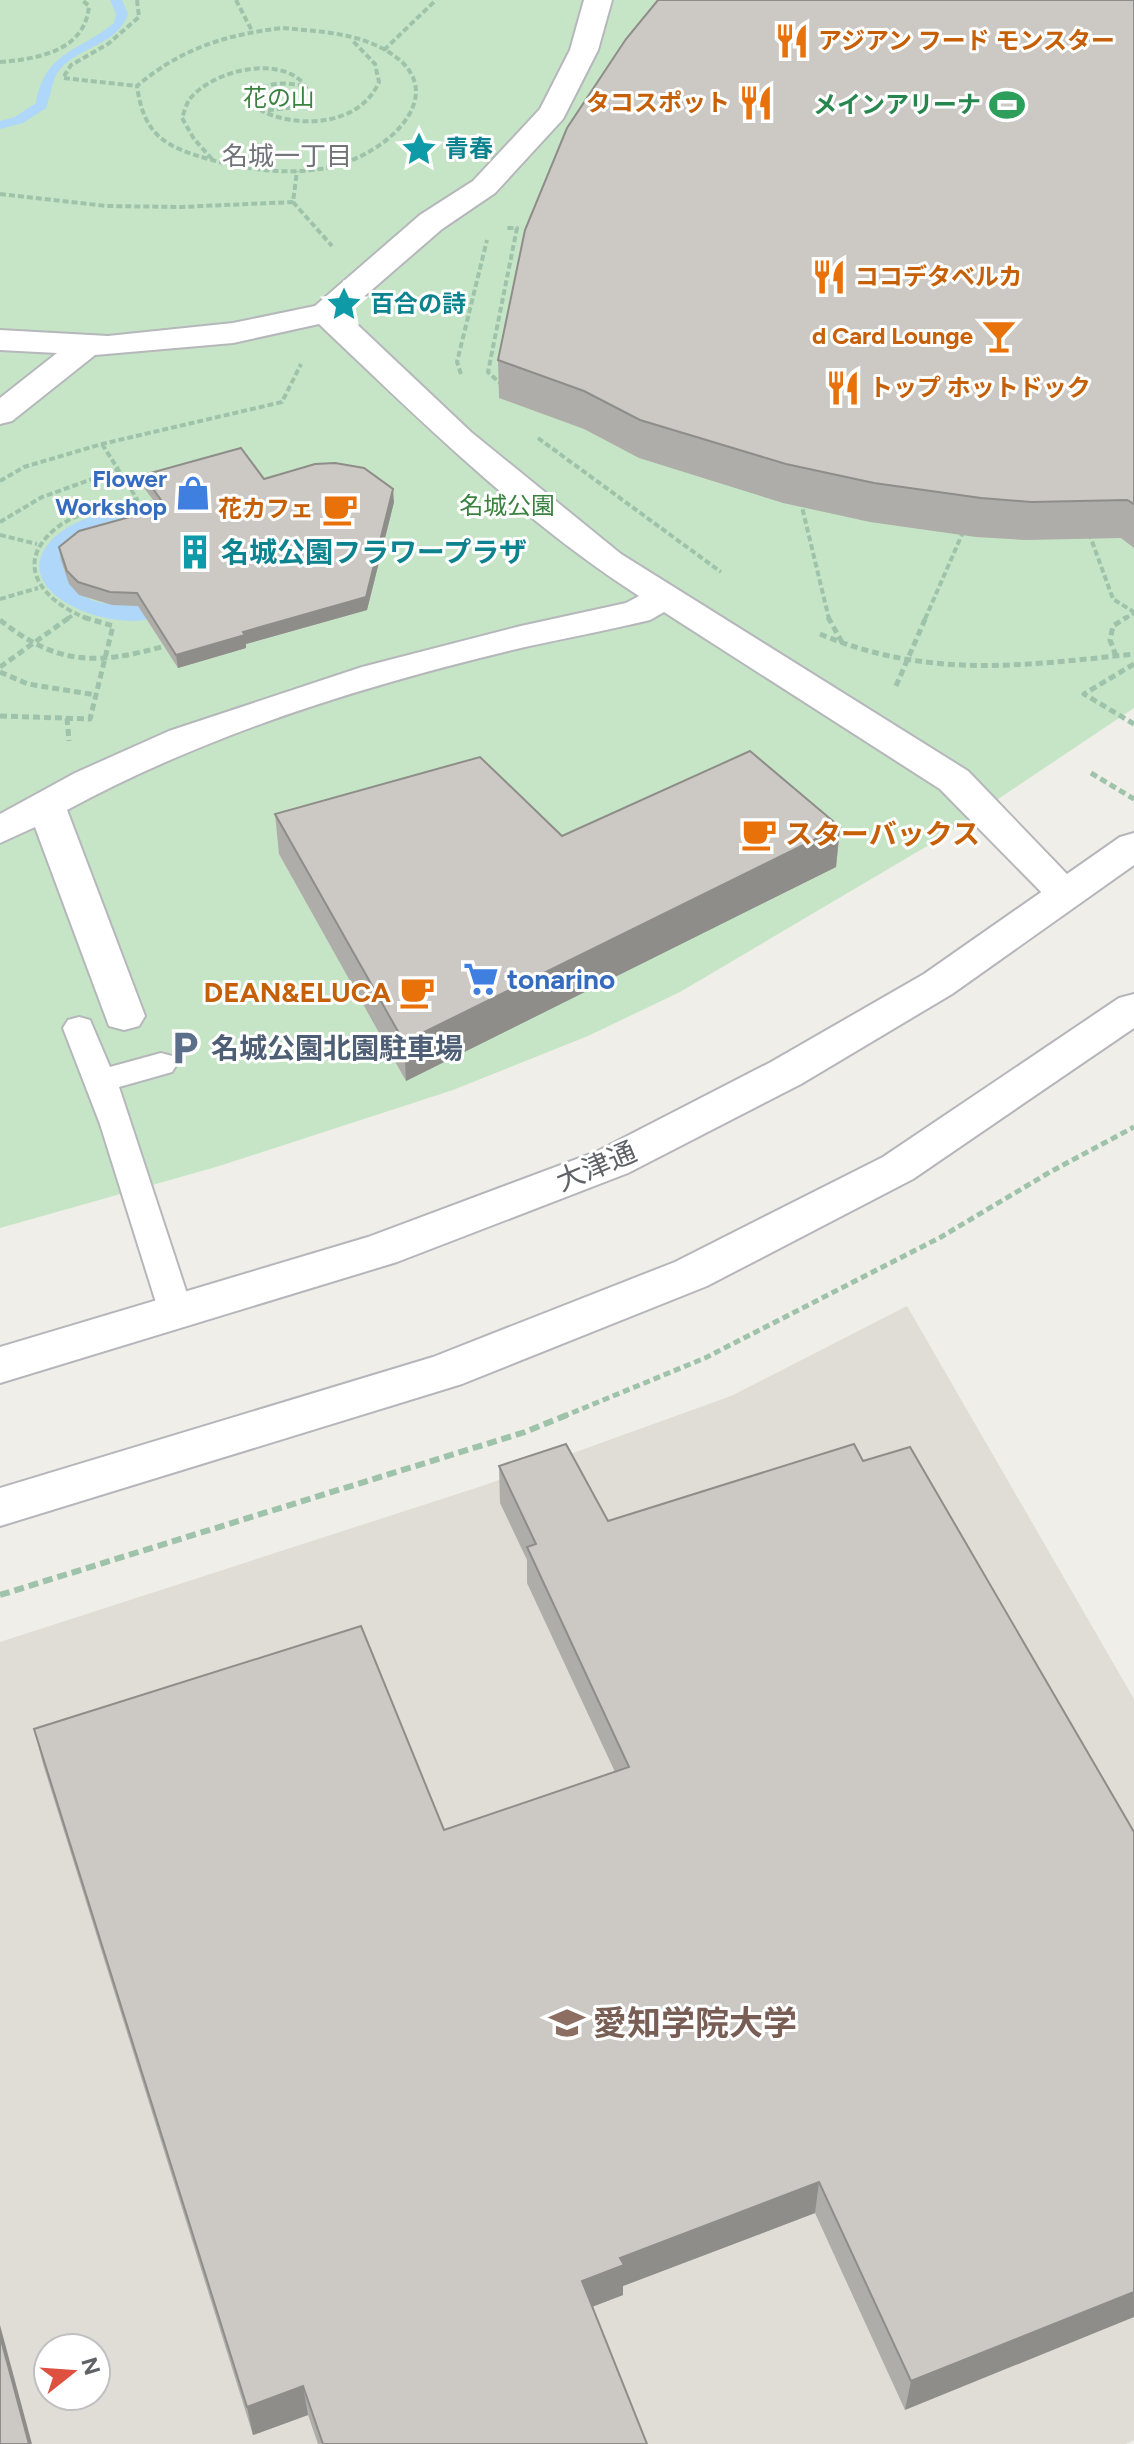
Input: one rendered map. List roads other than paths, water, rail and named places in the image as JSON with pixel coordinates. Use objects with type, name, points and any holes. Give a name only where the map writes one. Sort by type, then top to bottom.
[{"type":"street","points":[[0,340],[108,346],[233,333],[326,313],[431,222],[484,187],[553,113],[584,50],[598,0]]},
{"type":"street","points":[[326,313],[459,439],[609,561],[954,780],[1066,894]]},
{"type":"street","points":[[0,414],[87,345]]},
{"type":"street","points":[[3,825],[182,739],[389,671],[637,612],[664,597]]},
{"type":"street","points":[[46,804],[124,1016]]},
{"type":"street","name":"大津通","points":[[0,1365],[381,1250],[613,1162],[786,1073],[938,984],[1134,846]]},
{"type":"street","points":[[0,1507],[446,1371],[691,1274],[898,1168],[1134,1008]]},
{"type":"lane","points":[[79,1028],[100,1081],[176,1312]]},
{"type":"lane","points":[[100,1081],[161,1064]]},
{"type":"water","points":[[153,500],[167,519],[62,564],[71,583],[83,595],[97,602],[129,602],[183,589],[164,609],[151,618],[133,621],[112,619],[90,614],[52,592],[42,577],[40,560],[50,542],[84,519]]},
{"type":"waterway","points":[[0,125],[19,120],[42,105],[45,86],[60,62],[119,24],[122,14],[116,0]]},
{"type":"place","name":"アジアン フード モンスター","points":[[792,41]]},
{"type":"place","name":"タコスポット","points":[[756,103]]},
{"type":"place","name":"メインアリーナ","points":[[1007,105]]},
{"type":"place","name":"青春","points":[[419,149]]},
{"type":"place","name":"ココデタベルカ","points":[[829,277]]},
{"type":"place","name":"百合の詩","points":[[344,304]]},
{"type":"place","name":"d Card Lounge","points":[[999,336]]},
{"type":"place","name":"トップ ホットドック","points":[[843,388]]},
{"type":"place","name":"Flower Workshop","points":[[193,493]]},
{"type":"place","name":"花カフェ","points":[[340,509]]},
{"type":"place","name":"名城公園フラワープラザ","points":[[195,552]]},
{"type":"place","name":"スターバックス","points":[[759,834]]},
{"type":"place","name":"tonarino","points":[[481,979]]},
{"type":"place","name":"DEAN&ELUCA","points":[[417,992]]},
{"type":"place","name":"名城公園北園駐車場","points":[[185,1048]]},
{"type":"place","name":"愛知学院大学","points":[[567,2023]]},
{"type":"district","name":"名城一丁目","points":[[287,156]]},
{"type":"park label","name":"花の山","points":[[279,98]]},
{"type":"park label","name":"名城公園","points":[[507,506]]}]
